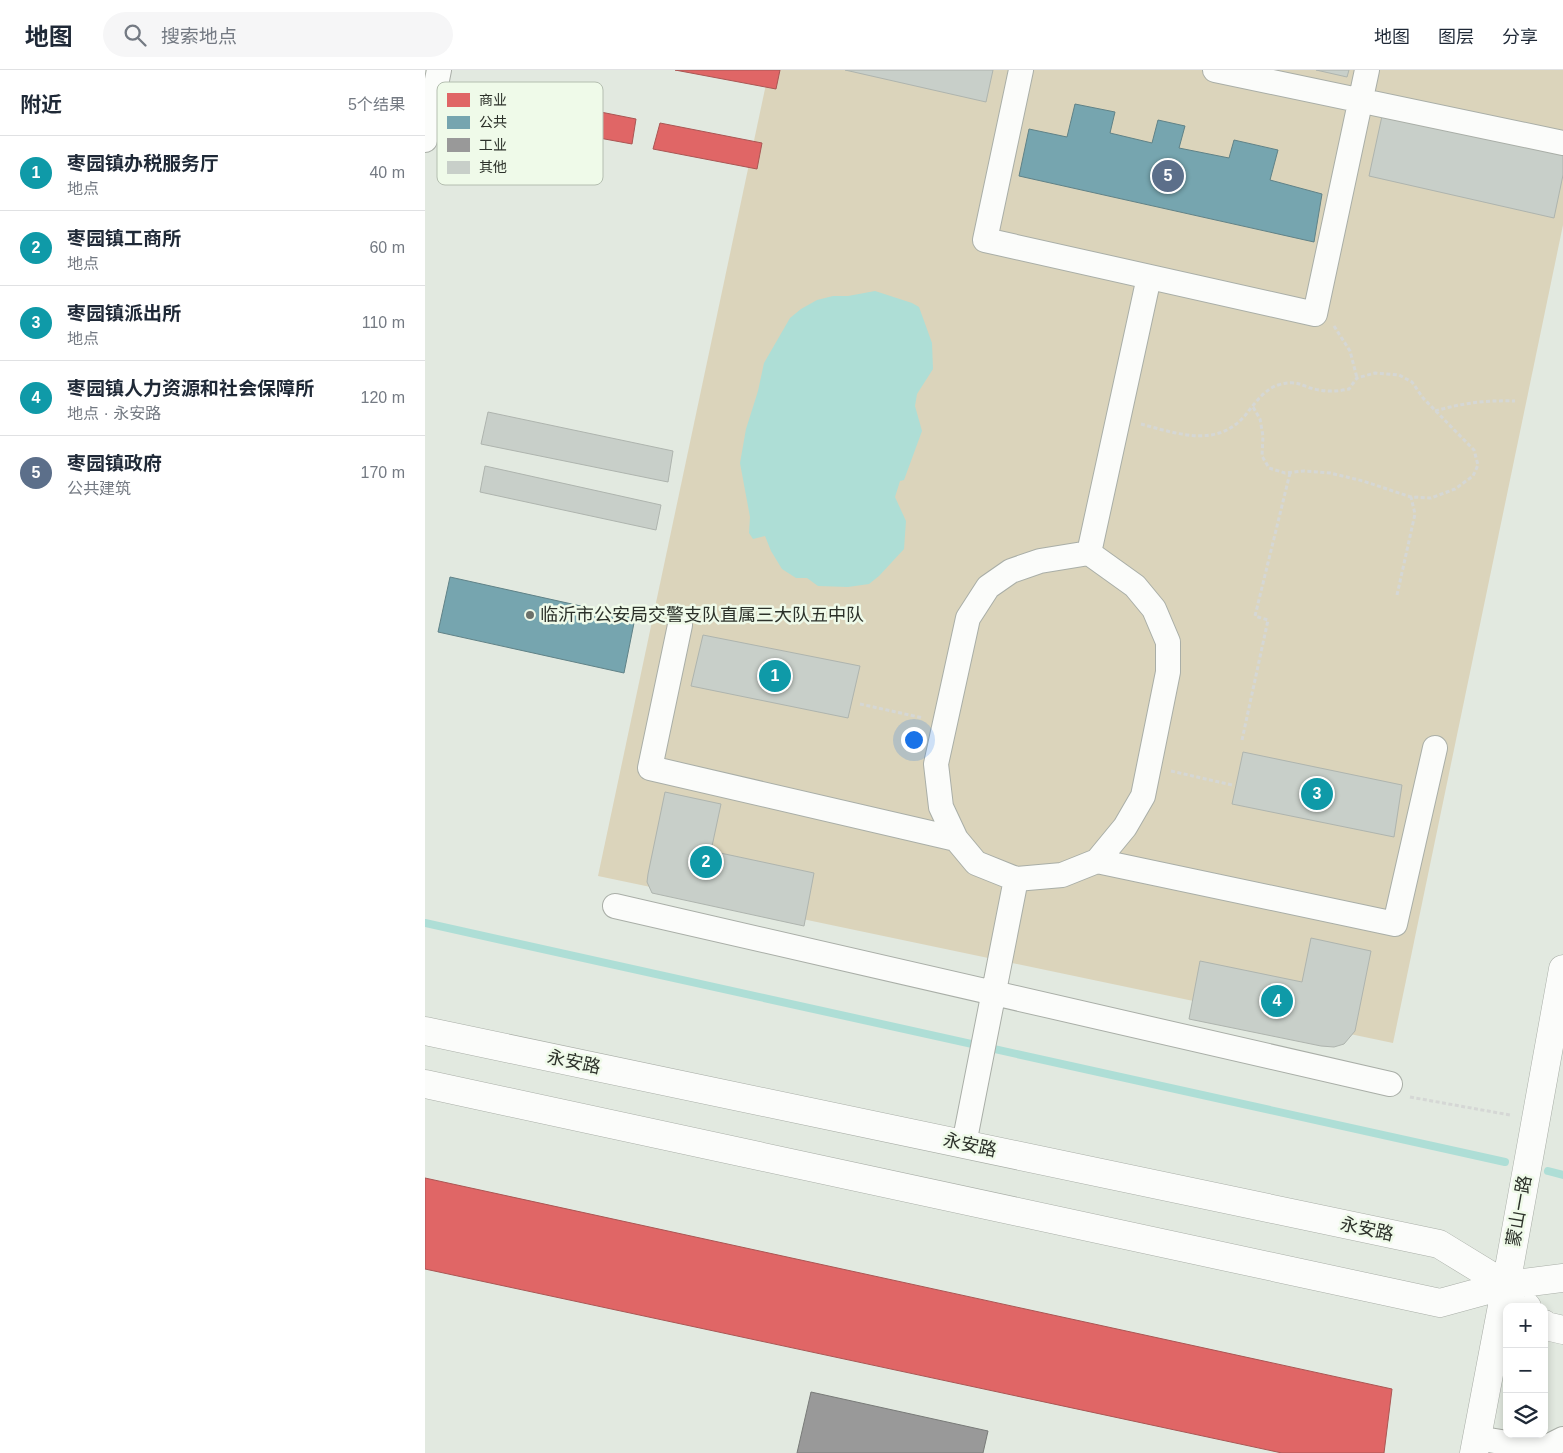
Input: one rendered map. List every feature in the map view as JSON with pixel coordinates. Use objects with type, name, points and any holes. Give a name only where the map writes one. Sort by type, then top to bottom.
[{"type":"main road","name":"蒙山一路","points":[[1475,1446],[1563,969]]},
{"type":"main road","name":"永安路","points":[[425,1031],[1439,1244],[1506,1285],[1523,1303]]},
{"type":"main road","points":[[425,1084],[1440,1303],[1506,1285],[1563,1278]]},
{"type":"main road","points":[[1548,1326],[1563,1330]]},
{"type":"street","points":[[425,140],[439,70]]},
{"type":"street","points":[[1021,70],[985,240],[1315,314],[1367,70]]},
{"type":"street","points":[[1215,70],[1563,143]]},
{"type":"street","points":[[1089,553],[1149,276]]},
{"type":"street","points":[[1089,553],[1135,586],[1154,609],[1167,642],[1167,672],[1143,796],[1125,827],[1097,861],[1062,875],[1016,879],[976,863],[956,839],[941,807],[936,764],[967,618],[988,587],[1011,570],[1040,561],[1089,553]]},
{"type":"street","points":[[680,625],[650,768],[956,839]]},
{"type":"street","points":[[1097,861],[1395,924],[1435,748]]},
{"type":"street","points":[[964,1144],[1016,879]]},
{"type":"street","points":[[615,906],[1390,1084]]},
{"type":"street","points":[[1475,1446],[1549,1447]]},
{"type":"path","points":[[1316,308],[1337,329],[1350,351],[1357,378]]},
{"type":"path","points":[[1118,418],[1170,432],[1206,437],[1225,432],[1243,418],[1260,397],[1276,385],[1297,382],[1317,390],[1331,392],[1349,389],[1357,378],[1375,373],[1399,375],[1412,382],[1423,398],[1473,450],[1478,465],[1473,476],[1455,489],[1431,498],[1411,497],[1363,481],[1330,473],[1304,471],[1285,473],[1269,468],[1262,456],[1263,436],[1260,419],[1253,407]]},
{"type":"path","points":[[1435,411],[1472,402],[1491,400],[1515,402]]},
{"type":"path","points":[[1242,740],[1268,620],[1255,616],[1290,473]]},
{"type":"path","points":[[1397,595],[1415,514],[1411,497]]},
{"type":"path","points":[[860,704],[945,724]]},
{"type":"path","points":[[1149,766],[1232,785]]},
{"type":"path","points":[[1390,1084],[1398,1095],[1535,1120]]},
{"type":"shaded area","points":[[769,70],[1563,70],[1563,225],[1393,1043],[598,876]]},
{"type":"water","points":[[875,291],[919,307],[932,343],[933,369],[917,394],[915,406],[922,431],[904,480],[900,481],[895,497],[906,521],[904,549],[869,584],[848,587],[818,586],[807,578],[796,578],[782,569],[771,551],[765,536],[753,539],[749,533],[750,517],[740,463],[746,429],[758,391],[764,363],[790,318],[817,300]]},
{"type":"building: 商业","points":[[675,70],[780,70],[776,89]]},
{"type":"building: 商业","points":[[603,112],[636,119],[632,144],[603,139]]},
{"type":"building: 商业","points":[[660,123],[762,143],[757,169],[653,149]]},
{"type":"building: 商业","points":[[425,1178],[1392,1389],[1384,1453],[1282,1453],[425,1269]]},
{"type":"building: 公共","points":[[1075,104],[1115,112],[1110,133],[1152,143],[1158,120],[1185,126],[1179,148],[1229,158],[1234,140],[1278,150],[1270,180],[1322,194],[1314,242],[1019,176],[1029,129],[1067,137]]},
{"type":"building: 公共","points":[[450,577],[635,618],[624,673],[438,632]]},
{"type":"building: 工业","points":[[811,1392],[988,1431],[983,1453],[797,1453]]},
{"type":"building: 其他","points":[[845,70],[993,70],[986,102]]},
{"type":"building: 其他","points":[[1316,70],[1349,70],[1347,77]]},
{"type":"building: 其他","points":[[1382,116],[1563,155],[1563,175],[1554,218],[1369,176]]},
{"type":"building: 其他","points":[[488,412],[673,451],[668,482],[481,444]]},
{"type":"building: 其他","points":[[485,466],[661,505],[656,530],[480,492]]},
{"type":"building: 其他","points":[[703,635],[860,666],[848,718],[691,686]]},
{"type":"building: 其他","points":[[1243,752],[1402,785],[1394,837],[1232,804]]},
{"type":"building: 其他","points":[[665,792],[721,804],[711,851],[814,873],[804,926],[652,893],[647,882],[648,874]]},
{"type":"building: 其他","points":[[1311,938],[1371,951],[1355,1031],[1344,1044],[1334,1047],[1321,1046],[1189,1019],[1200,961],[1302,982]]},
{"type":"waterway","points":[[425,923],[1505,1162]]},
{"type":"waterway","points":[[1548,1171],[1563,1175]]},
{"type":"place","name":"枣园镇政府","points":[[1168,176]]},
{"type":"place","name":"临沂市公安局交警支队直属三大队五中队","points":[[530,615]]},
{"type":"place","name":"枣园镇办税服务厅","points":[[775,676]]},
{"type":"place","name":"枣园镇派出所","points":[[1317,794]]},
{"type":"place","name":"枣园镇工商所","points":[[706,862]]},
{"type":"place","name":"枣园镇人力资源和社会保障所","points":[[1277,1001]]}]
